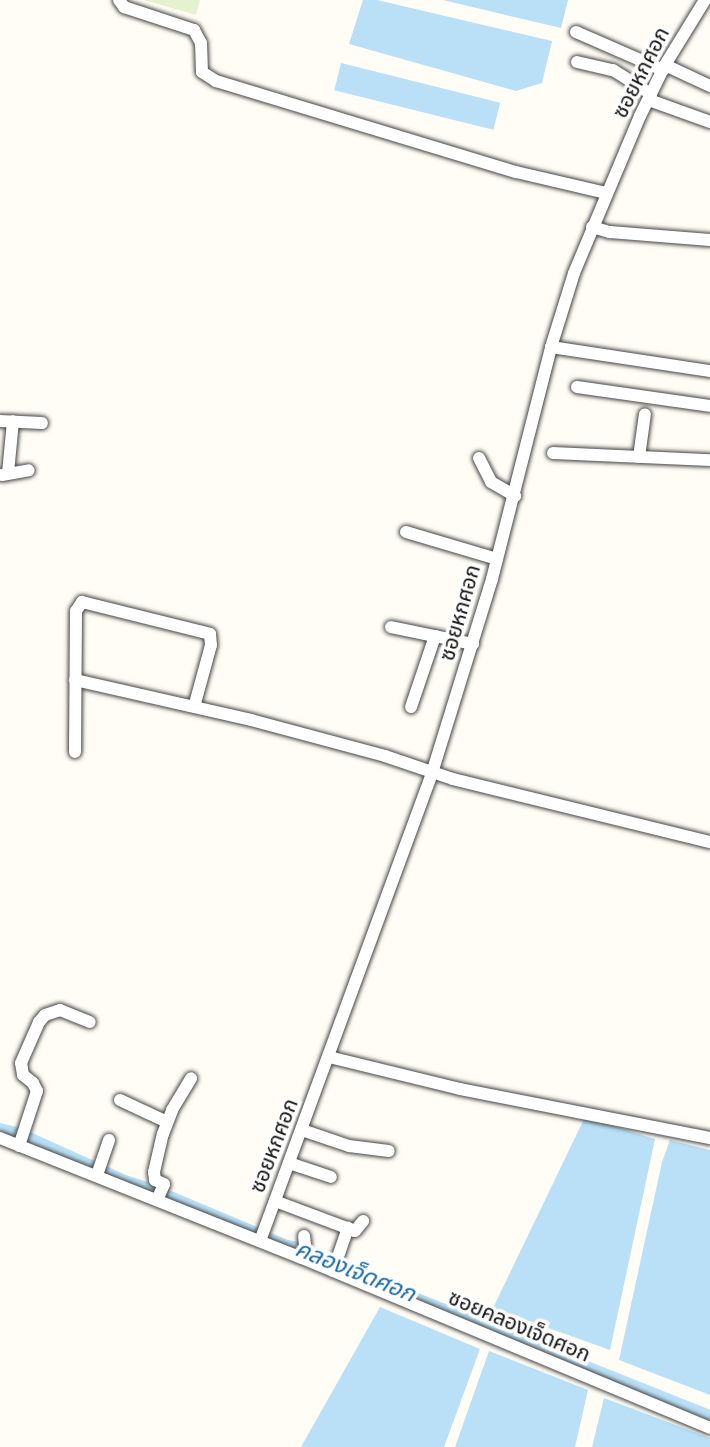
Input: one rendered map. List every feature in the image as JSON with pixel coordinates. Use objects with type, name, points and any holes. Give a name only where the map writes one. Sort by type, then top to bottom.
[{"type":"street","points":[[119,0],[124,7],[194,30],[201,43],[202,72],[216,81],[516,172],[606,193]]},
{"type":"street","name":"ซอยหกศอก","points":[[260,1241],[284,1203],[310,1134],[328,1057],[442,776],[473,644],[515,496],[601,230],[606,193],[655,101],[666,68],[702,1]]},
{"type":"street","points":[[576,32],[710,86]]},
{"type":"street","points":[[578,62],[614,70],[655,101],[710,122]]},
{"type":"street","points":[[601,230],[710,240]]},
{"type":"street","points":[[561,348],[710,370]]},
{"type":"street","points":[[577,387],[710,405]]},
{"type":"street","points":[[639,457],[645,414]]},
{"type":"street","points":[[29,470],[4,474],[6,421],[42,423]]},
{"type":"street","points":[[553,453],[710,460]]},
{"type":"street","points":[[480,458],[491,482],[515,496]]},
{"type":"street","points":[[406,532],[497,559]]},
{"type":"street","points":[[75,752],[76,611],[79,603],[86,602],[210,634],[212,639],[194,707]]},
{"type":"street","points":[[391,627],[473,644]]},
{"type":"street","points":[[411,707],[435,636]]},
{"type":"street","points":[[75,680],[194,707],[385,756],[442,776],[710,842]]},
{"type":"street","points":[[20,1142],[37,1091],[33,1083],[23,1075],[21,1063],[39,1021],[45,1015],[60,1010],[90,1023]]},
{"type":"street","points":[[328,1057],[460,1089],[710,1138]]},
{"type":"street","points":[[159,1194],[164,1184],[155,1180],[154,1172],[167,1122],[191,1078]]},
{"type":"street","points":[[120,1100],[167,1122]]},
{"type":"street","points":[[310,1134],[349,1146],[389,1151]]},
{"type":"street","name":"ซอยคลองเจ็ดศอก","points":[[0,1138],[20,1142],[97,1175],[159,1194],[260,1241],[303,1248],[710,1429]]},
{"type":"street","points":[[97,1175],[109,1140]]},
{"type":"street","points":[[298,1166],[331,1177]]},
{"type":"street","points":[[284,1203],[348,1228],[359,1230],[363,1221]]},
{"type":"street","points":[[335,1264],[348,1228]]},
{"type":"green space","points":[[144,0],[200,0],[196,15]]},
{"type":"water","points":[[363,0],[377,0],[552,41],[542,83],[516,91],[349,44]]},
{"type":"water","points":[[443,0],[568,0],[561,28]]},
{"type":"water","points":[[341,63],[500,103],[493,130],[334,90]]},
{"type":"water","points":[[585,1117],[655,1139],[610,1350],[493,1308]]},
{"type":"water","points":[[670,1140],[710,1150],[710,1395],[619,1360],[662,1162]]},
{"type":"water","points":[[380,1307],[480,1349],[444,1447],[301,1447]]},
{"type":"water","points":[[489,1351],[588,1390],[575,1447],[455,1447]]},
{"type":"water","points":[[604,1398],[710,1438],[710,1447],[592,1447]]},
{"type":"waterway","name":"คลองเจ็ดศอก","points":[[0,1128],[20,1133],[125,1180],[161,1192],[287,1245],[305,1248],[367,1278],[710,1415]]}]
